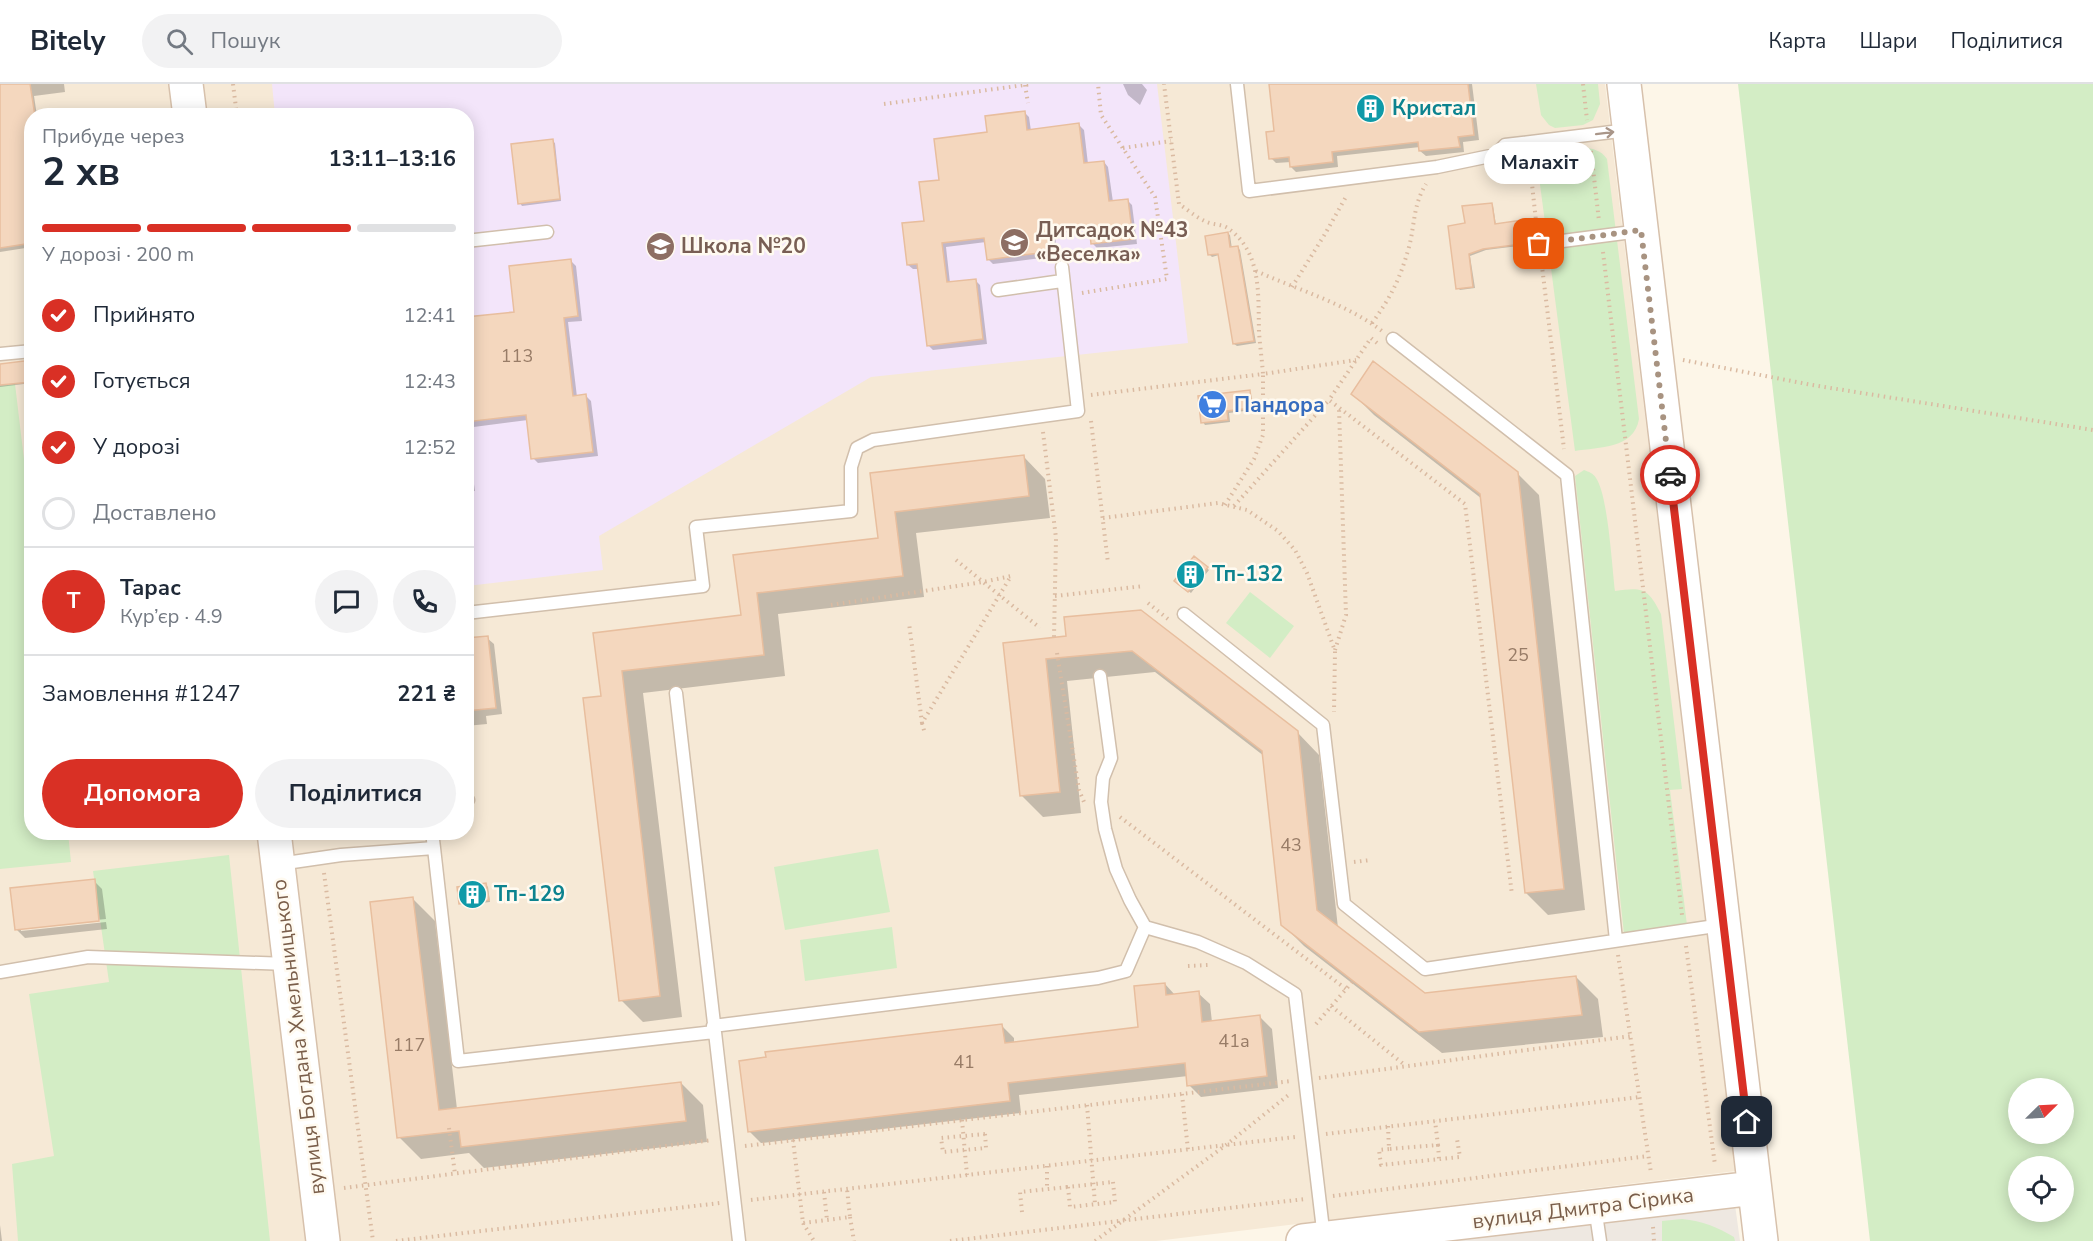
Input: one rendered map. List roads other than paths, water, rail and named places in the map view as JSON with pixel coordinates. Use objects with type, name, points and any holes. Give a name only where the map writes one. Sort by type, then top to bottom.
[{"type":"main road","points":[[186,84],[189,108]]},
{"type":"main road","points":[[1624,84],[1761,1241]]},
{"type":"main road","name":"вулиця Богдана Хмельницького","points":[[276,848],[323,1241]]},
{"type":"main road","name":"вулиця Дмитра Сірика","points":[[1314,1240],[1442,1233],[1595,1207],[1754,1188]]},
{"type":"lane","points":[[1237,84],[1249,191],[1437,167],[1495,155],[1505,145],[1629,130]]},
{"type":"lane","points":[[1539,244],[1641,230]]},
{"type":"lane","points":[[474,240],[547,232]]},
{"type":"lane","points":[[474,612],[703,586],[696,527],[851,511],[851,467],[857,448],[873,440],[1078,411],[1063,296],[1062,267]]},
{"type":"lane","points":[[998,290],[1062,281]]},
{"type":"lane","points":[[1393,339],[1567,475],[1616,940]]},
{"type":"lane","points":[[0,354],[24,352]]},
{"type":"lane","points":[[1184,614],[1323,725],[1344,904],[1425,969],[1724,925]]},
{"type":"lane","points":[[1100,676],[1111,759],[1103,778],[1101,802],[1116,868],[1145,927],[1198,942],[1246,963],[1295,994],[1313,1135],[1314,1240]]},
{"type":"lane","points":[[676,693],[739,1241]]},
{"type":"lane","points":[[433,840],[458,1060],[1098,978],[1126,971],[1145,927]]},
{"type":"lane","points":[[276,848],[322,858],[434,848]]},
{"type":"lane","points":[[0,972],[88,957],[290,964]]},
{"type":"lane","points":[[1595,1207],[1600,1241]]},
{"type":"place","name":"Кристал","points":[[1371,108]]},
{"type":"place","name":"Дитсадок №43 «Веселка»","points":[[1015,242]]},
{"type":"place","name":"Малахіт","points":[[1539,244]]},
{"type":"place","name":"Школа №20","points":[[660,246]]},
{"type":"place","name":"Пандора","points":[[1213,405]]},
{"type":"place","name":"Тп-132","points":[[1191,574]]},
{"type":"place","name":"Тп-129","points":[[473,894]]}]
